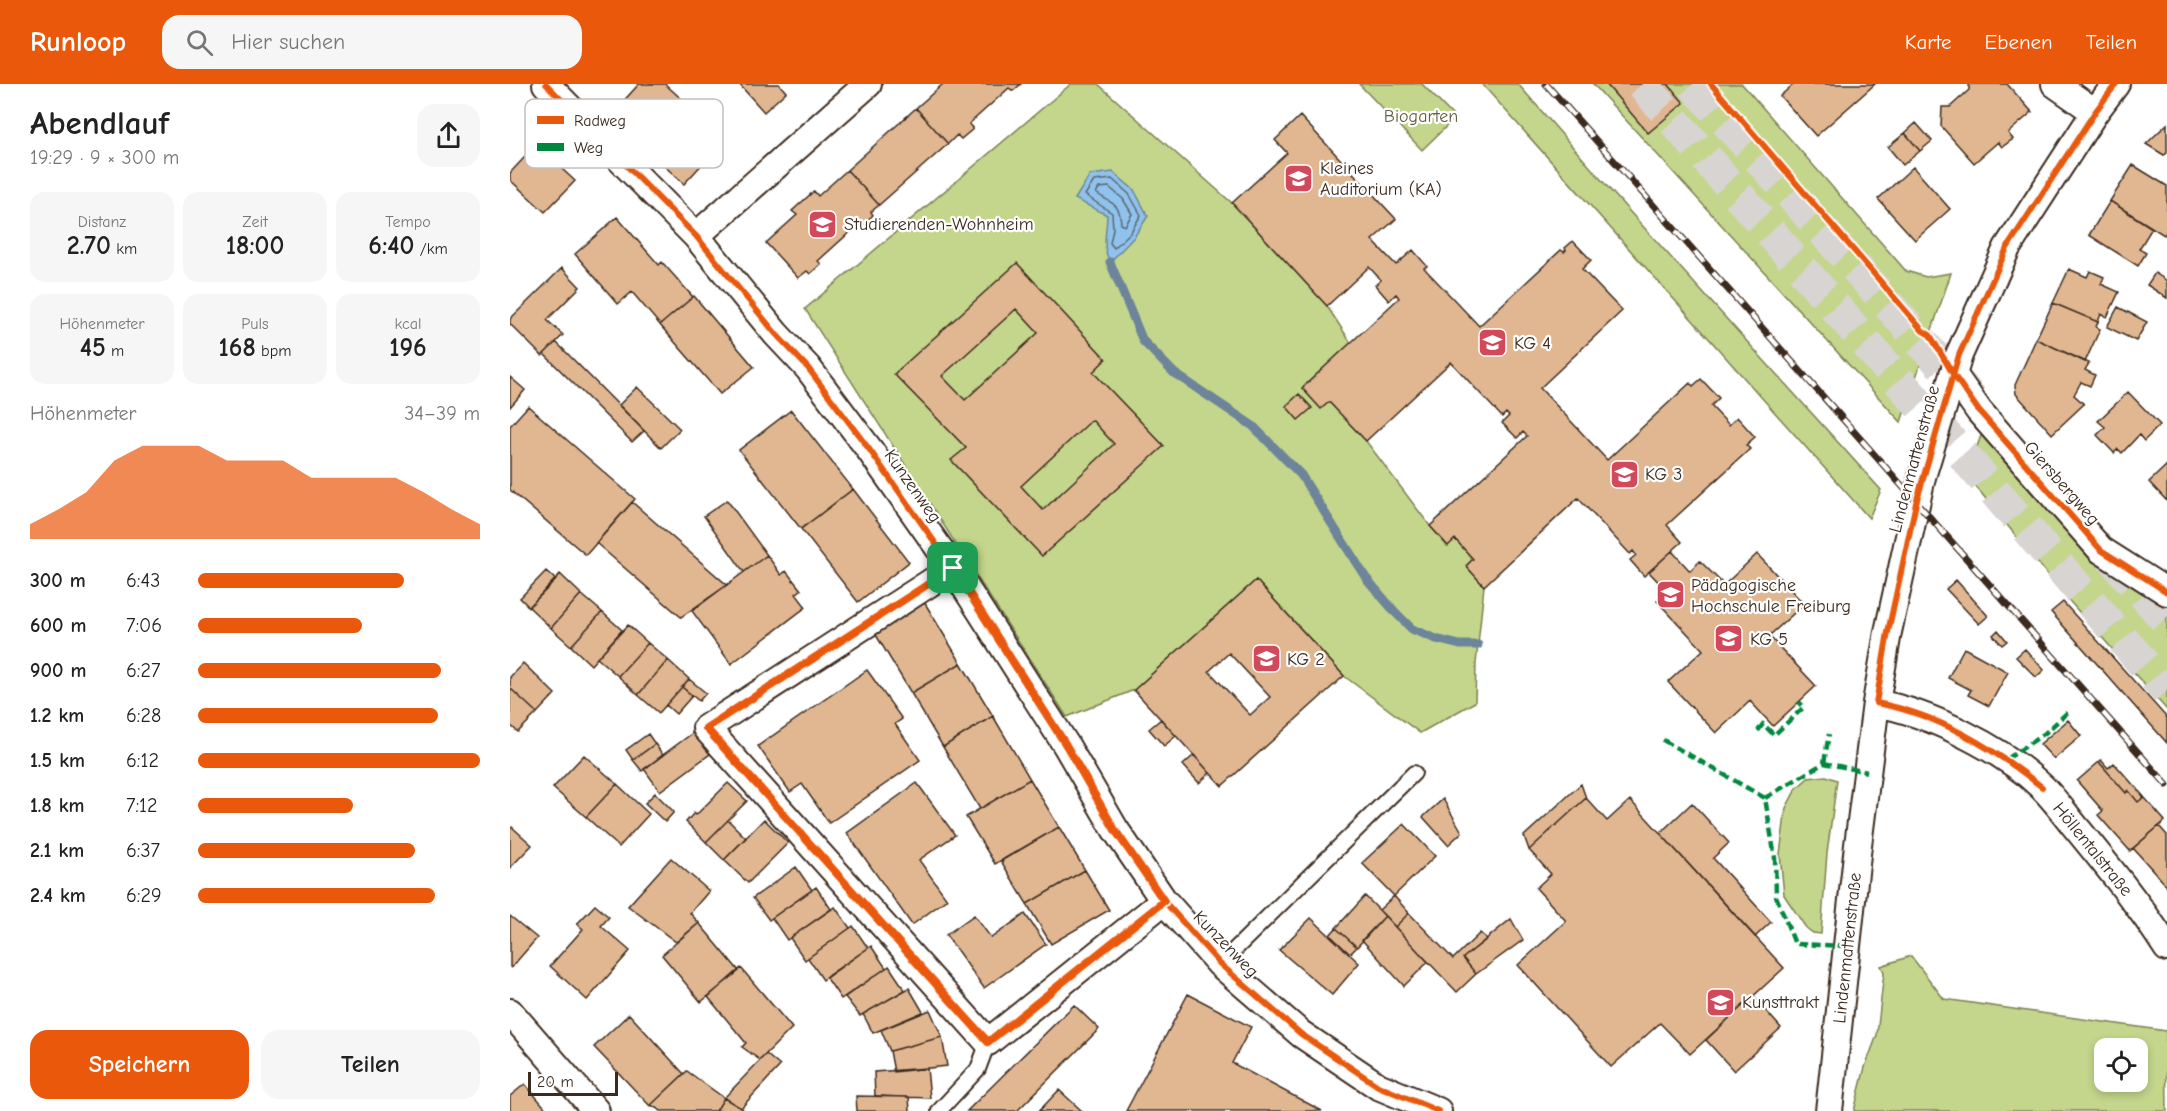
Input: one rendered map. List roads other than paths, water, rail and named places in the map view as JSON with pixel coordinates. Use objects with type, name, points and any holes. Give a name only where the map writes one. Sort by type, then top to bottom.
[{"type":"street","name":"Kunzenweg","points":[[546,84],[561,99]]},
{"type":"street","points":[[696,236],[868,84]]},
{"type":"street","points":[[2055,84],[2095,112]]},
{"type":"street","name":"Lindenmattenstraße","points":[[1829,1111],[1876,703],[1888,632],[1916,503],[1953,374],[1968,333],[2007,248],[2095,112],[2116,84]]},
{"type":"street","name":"Kunzenweg","points":[[629,168],[696,236],[776,334],[808,368],[868,449],[953,568],[1066,745],[1115,830],[1164,901],[1220,964],[1311,1041],[1378,1086],[1438,1111]]},
{"type":"street","name":"Giersbergweg","points":[[1953,374],[1980,411],[2101,550],[2167,592]]},
{"type":"street","points":[[953,568],[706,728],[988,1042],[1164,901]]},
{"type":"street","name":"Höllentalstraße","points":[[1876,703],[1933,719],[2007,759],[2042,787],[2148,918],[2167,948]]},
{"type":"street","points":[[510,1012],[596,1111]]},
{"type":"lane","name":"Kunzenweg","points":[[1220,964],[1414,773]]},
{"type":"lane","points":[[939,1111],[978,1069],[988,1042]]},
{"type":"water","points":[[1113,172],[1134,190],[1148,216],[1134,237],[1110,262],[1105,245],[1107,215],[1075,199],[1090,175]]},
{"type":"waterway","points":[[1110,262],[1143,341],[1174,373],[1253,426],[1301,475],[1366,578],[1395,612],[1412,629],[1436,639],[1460,645],[1478,645]]},
{"type":"tunnel","points":[[1642,84],[2167,691]]},
{"type":"tunnel","points":[[1693,84],[1972,399]]},
{"type":"tunnel","points":[[2111,557],[2167,621]]},
{"type":"railway","points":[[1546,84],[2167,785]]},
{"type":"place","name":"Kleines Auditorium (KA)","points":[[1299,178]]},
{"type":"place","name":"Studierenden-Wohnheim","points":[[823,224]]},
{"type":"place","name":"KG 4","points":[[1493,343]]},
{"type":"place","name":"KG 3","points":[[1624,474]]},
{"type":"place","name":"Pädagogische Hochschule Freiburg","points":[[1670,595]]},
{"type":"place","name":"KG 5","points":[[1729,639]]},
{"type":"place","name":"KG 2","points":[[1266,659]]},
{"type":"place","name":"Kunsttrakt","points":[[1721,1002]]},
{"type":"park label","name":"Biogarten","points":[[1421,116]]}]
